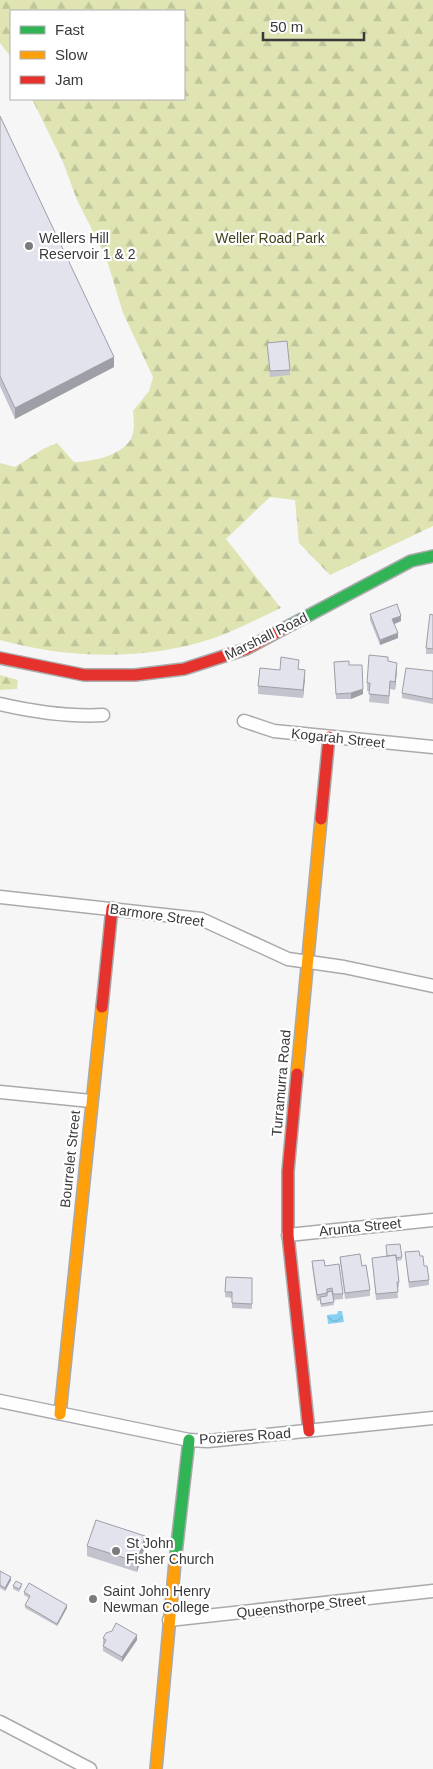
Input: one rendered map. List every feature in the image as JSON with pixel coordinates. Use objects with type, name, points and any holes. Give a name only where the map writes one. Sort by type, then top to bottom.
[{"type":"street","name":"Marshall Road","points":[[0,658],[84,675],[134,675],[184,669],[246,649],[411,560],[433,556]]},
{"type":"street","points":[[0,704],[29,711],[67,716],[103,715]]},
{"type":"street","name":"Kogarah Street","points":[[244,721],[269,730],[433,747]]},
{"type":"street","name":"Turramurra Road","points":[[309,1431],[288,1235],[288,1171],[329,737]]},
{"type":"street","name":"Barmore Street","points":[[0,897],[201,918],[282,957],[433,986]]},
{"type":"street","name":"Bourrelet Street","points":[[60,1414],[112,908]]},
{"type":"street","points":[[0,1092],[91,1101]]},
{"type":"street","name":"Arunta Street","points":[[288,1235],[433,1220]]},
{"type":"street","name":"Pozieres Road","points":[[0,1401],[189,1440],[221,1440],[433,1418]]},
{"type":"street","points":[[156,1769],[169,1620],[189,1440]]},
{"type":"street","name":"Queensthorpe Street","points":[[169,1620],[433,1591]]},
{"type":"street","points":[[0,1722],[90,1769]]},
{"type":"green space","name":"Weller Road Park","points":[[0,0],[433,0],[433,526],[330,575],[299,543],[295,500],[270,497],[226,539],[281,608],[214,638],[161,651],[107,655],[80,654],[53,651],[0,640],[0,463],[15,467],[43,449],[57,443],[74,462],[89,461],[113,454],[131,439],[134,429],[133,411],[149,391],[153,377],[123,313],[106,257],[77,200],[63,162],[32,100],[185,100],[185,10],[10,10],[10,56],[0,43]]},
{"type":"green space","points":[[0,675],[18,680],[17,689],[0,690]]},
{"type":"water","points":[[338,1311],[342,1311],[344,1322],[328,1324],[327,1315],[337,1314]]},
{"type":"building","name":"Wellers Hill Reservoir 1 & 2","points":[[0,116],[114,357],[15,408],[0,376]]},
{"type":"building","points":[[287,341],[290,370],[270,371],[267,343]]},
{"type":"building","points":[[397,604],[401,616],[392,619],[398,633],[380,640],[370,614]]},
{"type":"building","points":[[430,614],[433,615],[433,649],[426,648]]},
{"type":"building","points":[[369,655],[388,657],[388,661],[397,663],[395,682],[390,681],[389,696],[369,694],[370,683],[367,683]]},
{"type":"building","points":[[281,657],[299,660],[298,669],[305,670],[303,690],[258,686],[260,668],[280,670]]},
{"type":"building","points":[[349,661],[349,665],[362,665],[363,689],[351,693],[336,694],[334,662]]},
{"type":"building","points":[[406,668],[433,671],[433,699],[402,693]]},
{"type":"building","points":[[400,1244],[402,1257],[396,1258],[396,1255],[387,1256],[386,1245]]},
{"type":"building","points":[[419,1251],[420,1256],[423,1256],[424,1266],[427,1266],[429,1280],[409,1282],[405,1252]]},
{"type":"building","points":[[360,1254],[362,1266],[366,1265],[370,1290],[345,1293],[340,1257]]},
{"type":"building","points":[[396,1255],[399,1282],[397,1282],[398,1292],[376,1294],[372,1258]]},
{"type":"building","points":[[324,1260],[325,1266],[339,1264],[343,1294],[333,1294],[332,1288],[327,1289],[327,1293],[317,1295],[312,1261]]},
{"type":"building","points":[[226,1277],[252,1278],[252,1304],[232,1303],[232,1292],[225,1292]]},
{"type":"building","points":[[332,1291],[334,1302],[321,1304],[320,1297],[327,1296],[327,1292]]},
{"type":"building","name":"St John Fisher Church","points":[[96,1520],[145,1536],[137,1562],[87,1546]]},
{"type":"building","points":[[0,1571],[11,1577],[5,1588],[0,1585]]},
{"type":"building","points":[[16,1581],[22,1584],[19,1589],[13,1586]]},
{"type":"building","points":[[29,1583],[67,1605],[57,1624],[25,1605],[30,1596],[24,1592]]},
{"type":"building","points":[[116,1623],[137,1635],[122,1657],[103,1646],[106,1640],[103,1638],[106,1633],[112,1631]]},
{"type":"traffic: fast","points":[[285,628],[411,561],[433,556]]},
{"type":"traffic: fast","points":[[175,1562],[189,1440]]},
{"type":"traffic: slow","points":[[297,1074],[321,819]]},
{"type":"traffic: slow","points":[[60,1414],[102,1007]]},
{"type":"traffic: slow","points":[[156,1769],[175,1562]]},
{"type":"traffic: jam","points":[[0,658],[84,675],[135,675],[184,669],[246,649],[285,628]]},
{"type":"traffic: jam","points":[[321,819],[329,737]]},
{"type":"traffic: jam","points":[[102,1007],[112,908]]},
{"type":"traffic: jam","points":[[297,1074],[288,1171],[288,1235],[309,1431]]},
{"type":"place","name":"Wellers Hill Reservoir 1 & 2","points":[[29,246]]},
{"type":"place","name":"St John Fisher Church","points":[[116,1551]]},
{"type":"place","name":"Saint John Henry Newman College","points":[[93,1599]]}]
